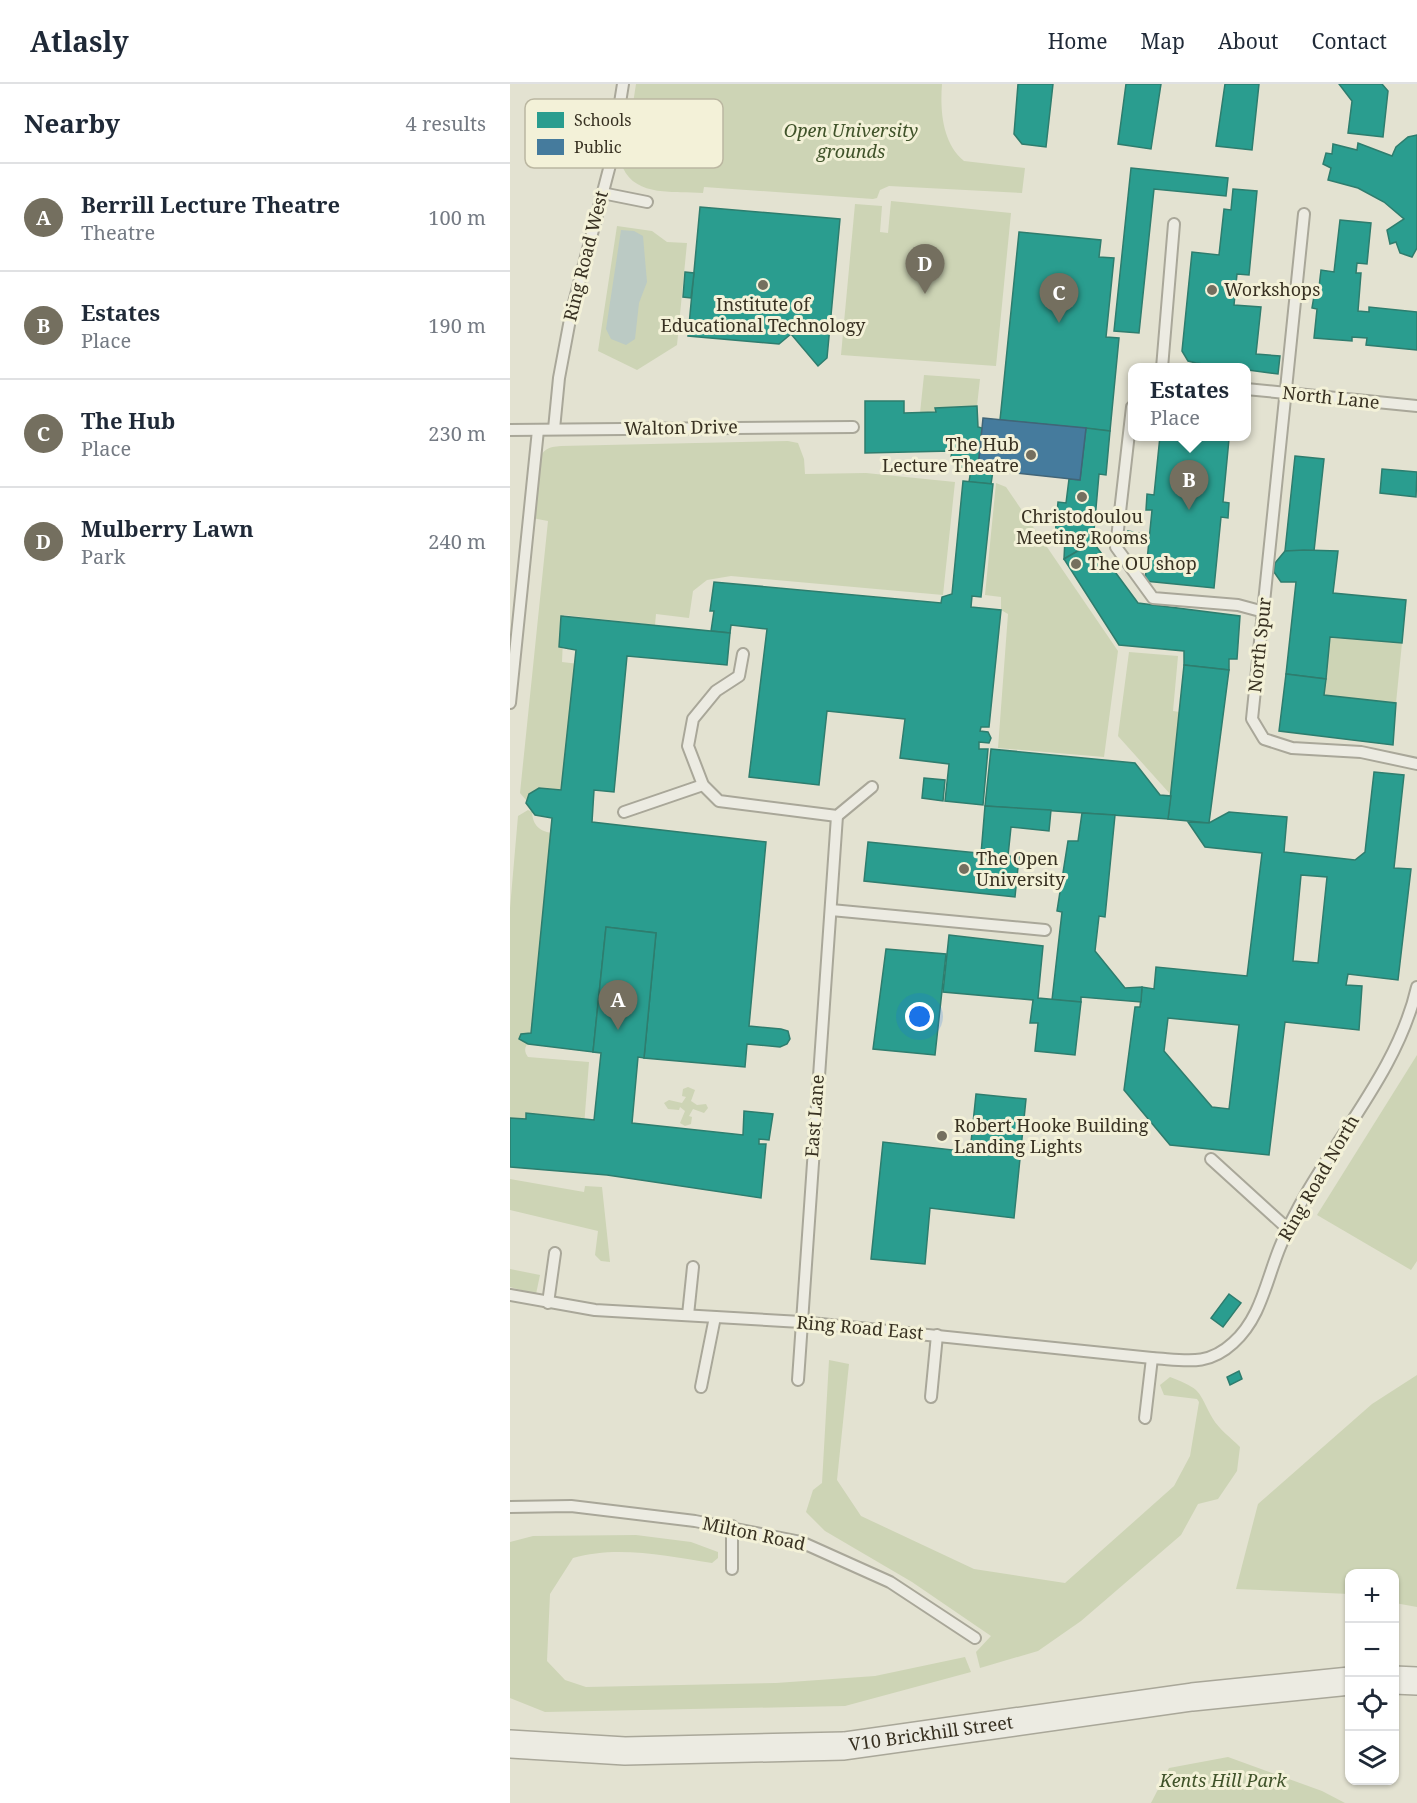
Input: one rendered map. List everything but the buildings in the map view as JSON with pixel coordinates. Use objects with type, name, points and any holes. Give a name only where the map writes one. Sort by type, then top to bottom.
[{"type":"street","points":[[1399,1680],[1417,1681]]},
{"type":"street","name":"V10 Brickhill Street","points":[[510,1744],[625,1751],[844,1746],[1192,1697],[1345,1681]]},
{"type":"lane","name":"Ring Road West","points":[[621,99],[623,84]]},
{"type":"lane","name":"Ring Road West","points":[[554,429],[559,378],[571,314],[609,168]]},
{"type":"lane","points":[[602,193],[646,202]]},
{"type":"lane","name":"North Spur","points":[[1304,214],[1252,719],[1264,739],[1292,748],[1361,753],[1417,764]]},
{"type":"lane","points":[[1162,363],[1174,224]]},
{"type":"lane","name":"North Lane","points":[[1251,390],[1417,406]]},
{"type":"lane","name":"Walton Drive","points":[[510,430],[853,427]]},
{"type":"lane","points":[[510,703],[538,430]]},
{"type":"lane","points":[[1128,441],[1116,547],[1153,598],[1238,605],[1264,612]]},
{"type":"lane","points":[[743,654],[739,676],[716,691],[693,719],[688,746],[703,785],[719,801],[837,816],[872,787]]},
{"type":"lane","points":[[624,812],[703,785]]},
{"type":"lane","name":"East Lane","points":[[798,1380],[837,816]]},
{"type":"lane","points":[[831,910],[1045,930]]},
{"type":"lane","name":"Ring Road North","points":[[1210,1360],[1232,1344],[1251,1324],[1288,1229],[1392,1052],[1411,1012],[1417,987]]},
{"type":"lane","points":[[1211,1159],[1288,1229]]},
{"type":"lane","points":[[548,1303],[555,1253]]},
{"type":"lane","points":[[688,1315],[693,1267]]},
{"type":"lane","name":"Ring Road East","points":[[510,1295],[595,1310],[801,1322],[1152,1358],[1210,1360]]},
{"type":"lane","points":[[702,1387],[715,1317]]},
{"type":"lane","points":[[931,1397],[937,1335]]},
{"type":"lane","points":[[1145,1418],[1152,1358]]},
{"type":"lane","name":"Milton Road","points":[[510,1507],[571,1506],[732,1526],[801,1542],[890,1582],[975,1638]]},
{"type":"lane","points":[[732,1526],[732,1569]]},
{"type":"green space","name":"Open University grounds","points":[[636,84],[942,84],[944,126],[957,154],[964,161],[1025,168],[1022,193],[889,186],[880,190],[877,198],[873,199],[704,187],[703,193],[657,191],[637,184],[623,168],[723,168],[723,99],[634,99]]},
{"type":"green space","points":[[891,201],[1011,213],[996,366],[841,355],[855,204],[882,206],[880,232],[888,233]]},
{"type":"green space","points":[[617,226],[652,231],[667,242],[687,243],[677,345],[637,370],[598,351]]},
{"type":"green space","points":[[924,375],[980,379],[977,406],[936,408],[936,412],[920,413]]},
{"type":"green space","points":[[788,441],[798,443],[804,459],[805,474],[866,473],[955,482],[943,595],[731,576],[707,580],[693,591],[689,618],[656,614],[655,625],[564,615],[562,662],[587,665],[574,797],[526,800],[520,793],[548,521],[532,518],[538,462],[544,451],[561,446]]},
{"type":"green space","points":[[996,483],[1006,487],[1118,651],[1104,757],[998,748],[1008,614],[1001,610],[1001,597],[985,595]]},
{"type":"green space","points":[[1330,637],[1402,643],[1396,703],[1324,695]]},
{"type":"green space","points":[[1129,652],[1178,656],[1173,711],[1180,712],[1171,795],[1118,736]]},
{"type":"green space","points":[[528,810],[532,812],[534,822],[539,828],[557,834],[537,1038],[528,1043],[525,1051],[528,1057],[589,1062],[584,1126],[510,1129],[510,908],[518,816]]},
{"type":"green space","points":[[1417,1055],[1417,1261],[1411,1270],[1317,1215]]},
{"type":"green space","points":[[688,1087],[695,1090],[691,1101],[697,1105],[706,1104],[708,1108],[704,1113],[693,1109],[689,1116],[692,1117],[691,1124],[685,1126],[680,1123],[685,1111],[680,1107],[679,1110],[668,1109],[664,1103],[669,1100],[682,1103],[686,1097],[682,1096],[683,1089]]},
{"type":"green space","points":[[510,1179],[584,1192],[585,1186],[602,1187],[610,1262],[601,1261],[595,1255],[598,1231],[510,1210]]},
{"type":"green space","points":[[510,1269],[540,1275],[536,1294],[510,1287]]},
{"type":"green space","points":[[829,1360],[849,1364],[837,1480],[861,1516],[974,1569],[1065,1583],[1174,1486],[1190,1456],[1199,1402],[1197,1399],[1164,1395],[1160,1385],[1170,1377],[1198,1392],[1216,1423],[1240,1447],[1237,1471],[1218,1499],[1198,1504],[1181,1535],[1081,1621],[1038,1651],[980,1668],[976,1652],[991,1636],[912,1582],[825,1531],[806,1512],[813,1490],[822,1483]]},
{"type":"green space","points":[[1417,1375],[1417,1607],[1399,1604],[1399,1569],[1345,1569],[1345,1594],[1236,1589],[1258,1504],[1372,1404]]},
{"type":"green space","points":[[636,1535],[691,1542],[718,1552],[718,1558],[712,1563],[642,1553],[607,1552],[573,1558],[550,1594],[547,1661],[565,1680],[586,1687],[776,1683],[875,1676],[965,1657],[971,1672],[845,1706],[545,1712],[510,1698],[510,1542],[533,1536]]},
{"type":"green space","name":"Kents Hill Park","points":[[1228,1757],[1322,1791],[1345,1803],[1151,1803],[1169,1768]]},
{"type":"shaded area","points":[[621,230],[634,231],[643,236],[647,282],[639,303],[635,339],[626,345],[611,339],[606,329]]},
{"type":"place","name":"Institute of Educational Technology","points":[[763,285]]},
{"type":"place","name":"Workshops","points":[[1212,290]]},
{"type":"place","name":"Mulberry Lawn","points":[[925,294]]},
{"type":"place","name":"The Hub","points":[[1059,323]]},
{"type":"place","name":"The Hub Lecture Theatre","points":[[1031,455]]},
{"type":"place","name":"Christodoulou Meeting Rooms","points":[[1082,497]]},
{"type":"place","name":"Estates","points":[[1189,510]]},
{"type":"place","name":"The OU shop","points":[[1076,564]]},
{"type":"place","name":"The Open University","points":[[964,869]]},
{"type":"place","name":"Berrill Lecture Theatre","points":[[618,1030]]},
{"type":"place","name":"Robert Hooke Building Landing Lights","points":[[942,1136]]}]
